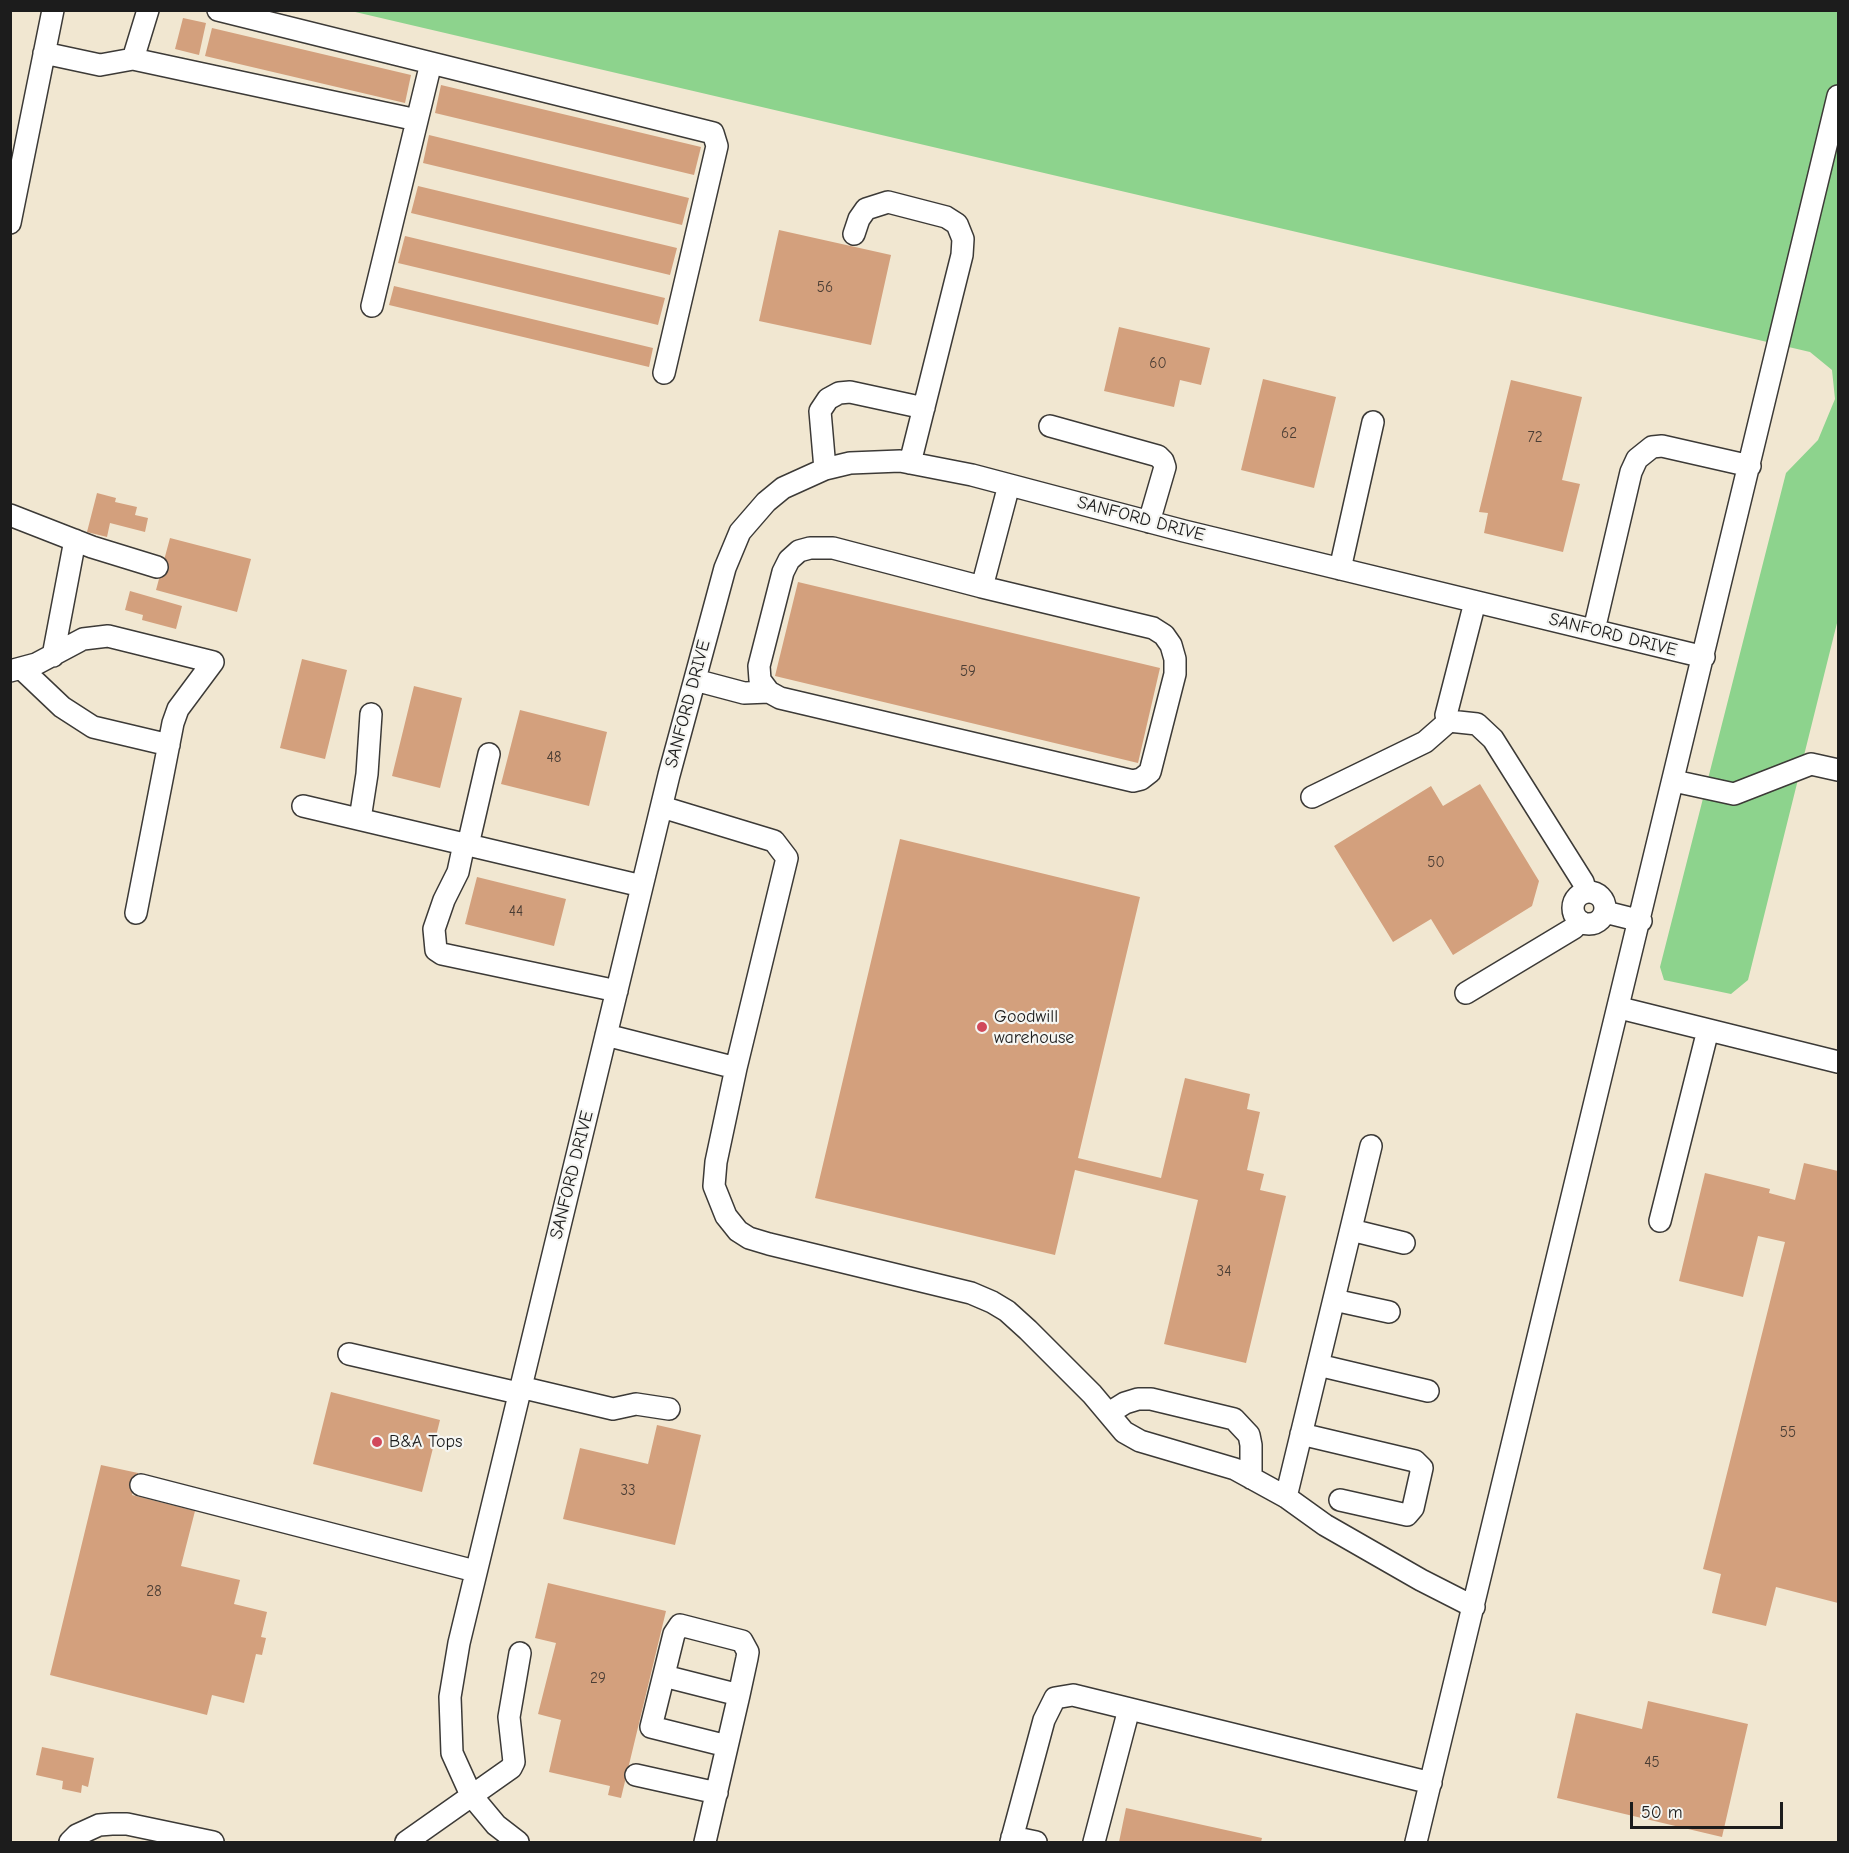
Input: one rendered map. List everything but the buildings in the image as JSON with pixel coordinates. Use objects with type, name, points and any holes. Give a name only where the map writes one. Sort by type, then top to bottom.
[{"type":"street","points":[[10,223],[53,10]]},
{"type":"street","points":[[133,59],[147,10]]},
{"type":"street","points":[[218,10],[713,133],[717,146],[664,373]]},
{"type":"street","points":[[44,53],[100,65],[133,59],[417,120]]},
{"type":"street","points":[[372,306],[431,63]]},
{"type":"street","points":[[1416,1842],[1620,1008],[1839,96]]},
{"type":"street","points":[[854,234],[859,219],[866,209],[888,202],[946,217],[957,225],[963,239],[962,255],[910,463]]},
{"type":"street","points":[[825,469],[820,411],[828,399],[839,393],[850,392],[924,408]]},
{"type":"street","points":[[1340,569],[1372,422]]},
{"type":"street","points":[[1050,426],[1158,456],[1165,467],[1149,522]]},
{"type":"street","points":[[1594,630],[1631,472],[1637,459],[1652,447],[1662,446],[1750,466]]},
{"type":"street","name":"SANFORD DRIVE","points":[[518,1842],[496,1825],[471,1795],[452,1753],[450,1697],[475,1571],[642,886],[695,680],[725,568],[740,532],[766,502],[783,488],[825,469],[850,462],[910,463],[1009,485],[1149,522],[1704,657]]},
{"type":"street","points":[[982,586],[1009,485]]},
{"type":"street","points":[[10,515],[75,540],[157,567]]},
{"type":"street","points":[[53,656],[75,540]]},
{"type":"street","points":[[816,547],[833,548],[982,586],[1153,628],[1164,635],[1175,659],[1175,674],[1150,772],[1142,779],[1133,781],[780,698],[769,692],[760,680],[759,666],[783,572],[789,560],[799,551],[816,547]]},
{"type":"street","points":[[1449,721],[1446,715],[1475,602]]},
{"type":"street","points":[[136,913],[178,710],[213,662],[108,636],[83,639],[53,656],[17,670],[62,707],[93,727],[169,746]]},
{"type":"street","points":[[695,680],[744,693],[769,692]]},
{"type":"street","points":[[360,819],[368,774],[371,714]]},
{"type":"street","points":[[1312,798],[1425,742],[1449,721],[1477,724],[1493,739],[1583,882],[1586,892]]},
{"type":"street","points":[[489,754],[458,872],[444,900],[434,929],[436,950],[442,954],[617,991]]},
{"type":"street","points":[[1674,781],[1734,794],[1811,764],[1839,770]]},
{"type":"street","points":[[303,806],[642,886]]},
{"type":"street","points":[[662,807],[774,841],[787,858],[736,1068],[716,1162],[714,1186],[726,1216],[738,1231],[749,1238],[768,1244],[971,1293],[992,1302],[1007,1311],[1028,1330],[1109,1413],[1124,1432],[1140,1441],[1235,1469],[1286,1497],[1325,1525],[1421,1580],[1474,1607]]},
{"type":"street","points":[[1586,892],[1600,896],[1605,904],[1605,912],[1596,923],[1580,921],[1573,907],[1577,897],[1586,892]]},
{"type":"street","points":[[1605,912],[1641,921]]},
{"type":"street","points":[[1466,993],[1574,928],[1580,921]]},
{"type":"street","points":[[1620,1008],[1839,1062]]},
{"type":"street","points":[[1660,1221],[1708,1030]]},
{"type":"street","points":[[606,1035],[736,1068]]},
{"type":"street","points":[[1286,1497],[1371,1146]]},
{"type":"street","points":[[1351,1230],[1404,1243]]},
{"type":"street","points":[[1334,1300],[1389,1312]]},
{"type":"street","points":[[349,1354],[613,1409],[636,1404],[669,1409]]},
{"type":"street","points":[[1318,1365],[1428,1392]]},
{"type":"street","points":[[1109,1413],[1131,1401],[1151,1399],[1234,1419],[1249,1435],[1251,1478]]},
{"type":"street","points":[[1301,1434],[1415,1461],[1422,1468],[1413,1509],[1407,1515],[1340,1500]]},
{"type":"street","points":[[141,1485],[475,1571]]},
{"type":"street","points":[[705,1842],[728,1746],[747,1658],[746,1644],[682,1624],[674,1634],[651,1728],[728,1746]]},
{"type":"street","points":[[406,1842],[511,1768],[514,1762],[508,1717],[520,1653]]},
{"type":"street","points":[[664,1676],[739,1695]]},
{"type":"street","points":[[1036,1842],[1012,1840],[1044,1720],[1055,1698],[1073,1695],[1431,1783]]},
{"type":"street","points":[[1094,1842],[1129,1709]]},
{"type":"street","points":[[636,1775],[717,1793]]},
{"type":"street","points":[[70,1842],[78,1835],[99,1826],[112,1824],[127,1824],[213,1842]]},
{"type":"green space","points":[[351,11],[1838,11],[1838,619],[1748,980],[1731,994],[1664,980],[1660,967],[1786,473],[1818,440],[1835,399],[1832,370],[1810,352]]},
{"type":"place","name":"Goodwill warehouse","points":[[982,1027]]},
{"type":"place","name":"B&A Tops","points":[[377,1442]]}]
